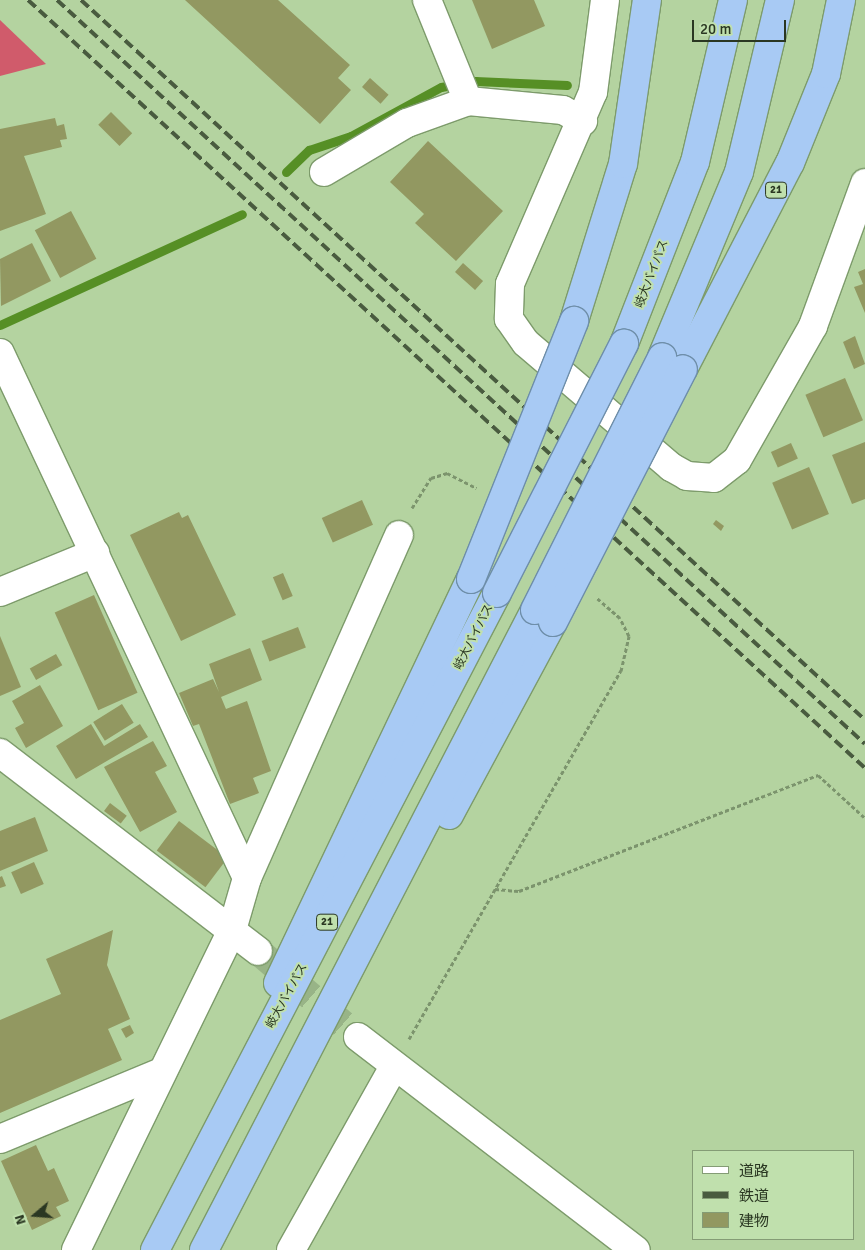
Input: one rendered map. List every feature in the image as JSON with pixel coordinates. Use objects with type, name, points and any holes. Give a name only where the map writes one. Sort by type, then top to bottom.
[{"type":"highway","name":"21","points":[[264,1038],[282,967],[471,579],[574,321],[623,164],[646,0]]},
{"type":"highway","name":"岐大バイパス","points":[[155,1250],[497,593],[624,344],[695,162],[733,0]]},
{"type":"highway","name":"21","points":[[672,363],[740,172],[780,0]]},
{"type":"highway","name":"21","points":[[204,1250],[356,955],[544,616],[672,363],[790,163],[826,74],[841,0]]},
{"type":"street","points":[[427,0],[464,89]]},
{"type":"street","points":[[605,0],[593,92],[583,121],[510,284],[509,319],[526,343],[671,467],[687,476],[714,478],[737,460],[813,326],[848,240],[865,183]]},
{"type":"street","points":[[324,172],[464,89],[563,110],[583,121]]},
{"type":"street","points":[[0,353],[247,878]]},
{"type":"street","points":[[76,1250],[232,930],[247,878],[399,535]]},
{"type":"street","points":[[0,592],[94,553]]},
{"type":"street","points":[[0,753],[258,951]]},
{"type":"street","points":[[358,1037],[393,1068],[495,1140],[636,1250]]},
{"type":"street","points":[[291,1250],[393,1068]]},
{"type":"street","points":[[0,1139],[162,1072]]},
{"type":"path","points":[[495,889],[519,891],[818,775],[865,818]]},
{"type":"shaded area","points":[[0,20],[46,64],[0,76]]},
{"type":"building","points":[[185,0],[278,0],[350,65],[338,78],[351,90],[320,124]]},
{"type":"building","points":[[472,0],[534,0],[545,26],[492,49]]},
{"type":"building","points":[[370,78],[389,95],[381,104],[362,87]]},
{"type":"building","points":[[111,112],[132,133],[119,146],[98,125]]},
{"type":"building","points":[[55,118],[57,126],[64,124],[67,139],[60,140],[62,147],[24,156],[46,214],[0,231],[0,129]]},
{"type":"building","points":[[428,141],[503,211],[456,261],[415,223],[424,214],[390,182]]},
{"type":"building","points":[[71,211],[96,259],[60,278],[35,230]]},
{"type":"building","points":[[32,243],[51,281],[1,306],[0,259]]},
{"type":"building","points":[[463,263],[483,281],[475,290],[455,272]]},
{"type":"building","points":[[865,269],[865,313],[854,287],[863,284],[858,272]]},
{"type":"building","points":[[855,336],[865,364],[854,369],[843,342]]},
{"type":"building","points":[[845,378],[863,420],[823,437],[805,395]]},
{"type":"building","points":[[865,442],[865,499],[852,504],[832,455]]},
{"type":"building","points":[[791,443],[798,459],[778,467],[771,452]]},
{"type":"building","points":[[809,467],[829,514],[792,530],[772,483]]},
{"type":"building","points":[[362,500],[373,525],[333,543],[322,518]]},
{"type":"building","points":[[179,512],[182,518],[188,515],[236,615],[181,641],[130,535]]},
{"type":"building","points":[[716,520],[724,526],[721,531],[713,524]]},
{"type":"building","points":[[283,573],[293,596],[283,600],[273,577]]},
{"type":"building","points":[[94,595],[138,693],[98,710],[55,612]]},
{"type":"building","points":[[298,627],[306,648],[269,662],[262,641]]},
{"type":"building","points":[[0,636],[21,687],[0,696]]},
{"type":"building","points":[[250,648],[262,680],[221,697],[226,709],[247,701],[271,771],[253,778],[259,793],[230,804],[199,724],[193,726],[179,693],[213,679],[219,692],[209,664]]},
{"type":"building","points":[[56,654],[62,665],[36,680],[30,669]]},
{"type":"building","points":[[40,685],[63,726],[26,748],[15,728],[24,723],[12,701]]},
{"type":"building","points":[[122,704],[134,723],[105,741],[93,722]]},
{"type":"building","points":[[91,724],[104,746],[140,724],[148,737],[76,779],[56,746]]},
{"type":"building","points":[[153,741],[167,766],[155,772],[177,812],[140,832],[104,767]]},
{"type":"building","points":[[110,803],[127,816],[121,824],[104,811]]},
{"type":"building","points":[[35,817],[48,851],[0,871],[0,831]]},
{"type":"building","points":[[179,821],[228,858],[205,887],[157,851]]},
{"type":"building","points":[[34,862],[44,884],[21,894],[11,872]]},
{"type":"building","points":[[2,876],[6,886],[0,888],[0,877]]},
{"type":"building","points":[[113,930],[107,965],[130,1019],[108,1029],[122,1060],[0,1113],[0,1020],[61,994],[46,959]]},
{"type":"building","points":[[130,1025],[134,1033],[126,1038],[121,1029]]},
{"type":"building","points":[[36,1145],[48,1171],[54,1168],[69,1201],[56,1207],[61,1216],[32,1230],[1,1161]]},
{"type":"waterway","points":[[286,172],[309,150],[351,136],[441,87],[475,81],[567,85]]},
{"type":"waterway","points":[[0,325],[242,214]]},
{"type":"tunnel","points":[[258,951],[358,1037]]},
{"type":"railway","points":[[28,0],[865,768]]},
{"type":"railway","points":[[57,0],[865,744]]},
{"type":"railway","points":[[81,0],[865,720]]}]
